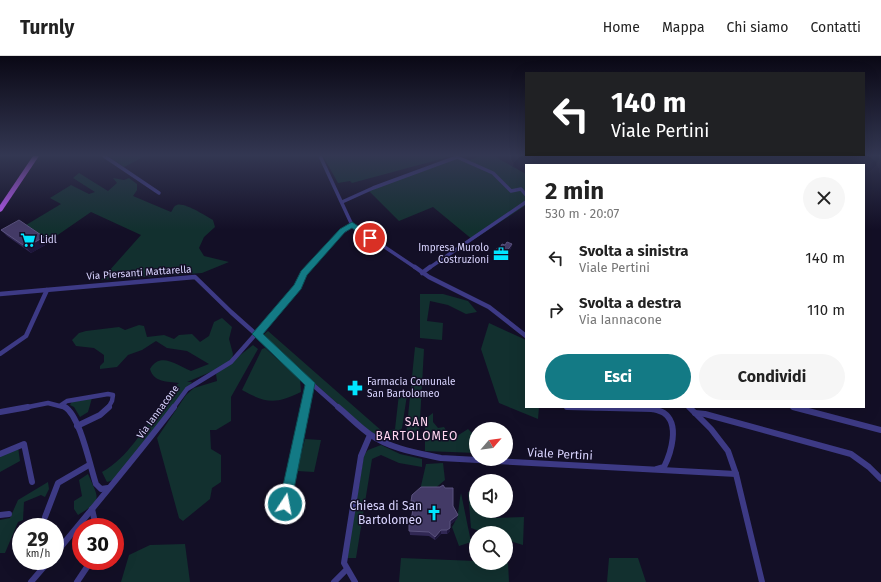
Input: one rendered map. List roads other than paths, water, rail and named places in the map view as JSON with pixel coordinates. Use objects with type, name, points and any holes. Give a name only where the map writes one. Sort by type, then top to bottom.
[{"type":"main road","points":[[0,210],[20,181]]},
{"type":"street","points":[[140,181],[159,193]]},
{"type":"street","points":[[332,181],[346,214],[352,224],[422,273],[489,308],[525,335]]},
{"type":"street","points":[[342,202],[393,181]]},
{"type":"street","points":[[501,181],[511,191],[521,189],[525,194]]},
{"type":"street","points":[[422,273],[525,203]]},
{"type":"street","name":"Via Iannacone","points":[[64,543],[108,488],[138,455],[187,389],[231,362],[298,286],[304,273],[334,238],[352,224]]},
{"type":"street","name":"Via Piersanti Mattarella","points":[[0,294],[195,277],[257,334]]},
{"type":"street","points":[[0,354],[26,336],[47,290]]},
{"type":"street","name":"Viale Pertini","points":[[257,334],[310,383],[370,435],[382,442],[406,450],[441,458],[654,471],[736,474]]},
{"type":"street","points":[[285,504],[310,383]]},
{"type":"street","points":[[61,405],[67,401],[108,394],[113,395],[112,405],[105,412],[77,426]]},
{"type":"street","points":[[0,412],[43,404],[61,405],[72,413],[89,464],[99,488],[108,488]]},
{"type":"street","points":[[595,408],[652,410],[665,413],[672,422],[671,454],[664,467],[654,471]]},
{"type":"street","points":[[690,408],[721,441],[728,451],[736,474],[762,582]]},
{"type":"street","points":[[797,408],[881,430]]},
{"type":"street","points":[[695,413],[704,414],[851,454],[869,467],[881,479]]},
{"type":"street","points":[[355,582],[346,570],[344,563],[362,450],[370,435]]},
{"type":"street","points":[[0,454],[24,444],[32,482]]},
{"type":"street","points":[[45,517],[58,483],[89,464]]},
{"type":"street","points":[[92,509],[94,518]]},
{"type":"street","points":[[0,515],[8,514]]},
{"type":"street","points":[[31,582],[41,570]]},
{"type":"street","points":[[77,582],[85,570]]},
{"type":"street","points":[[334,582],[346,570]]},
{"type":"place","name":"Lidl","points":[[28,240]]},
{"type":"place","name":"Impresa Murolo Costruzioni","points":[[501,254]]},
{"type":"place","name":"Farmacia Comunale San Bartolomeo","points":[[355,388]]},
{"type":"place","name":"Chiesa di San Bartolomeo","points":[[434,513]]},
{"type":"district","name":"SAN BARTOLOMEO","points":[[417,429]]}]
